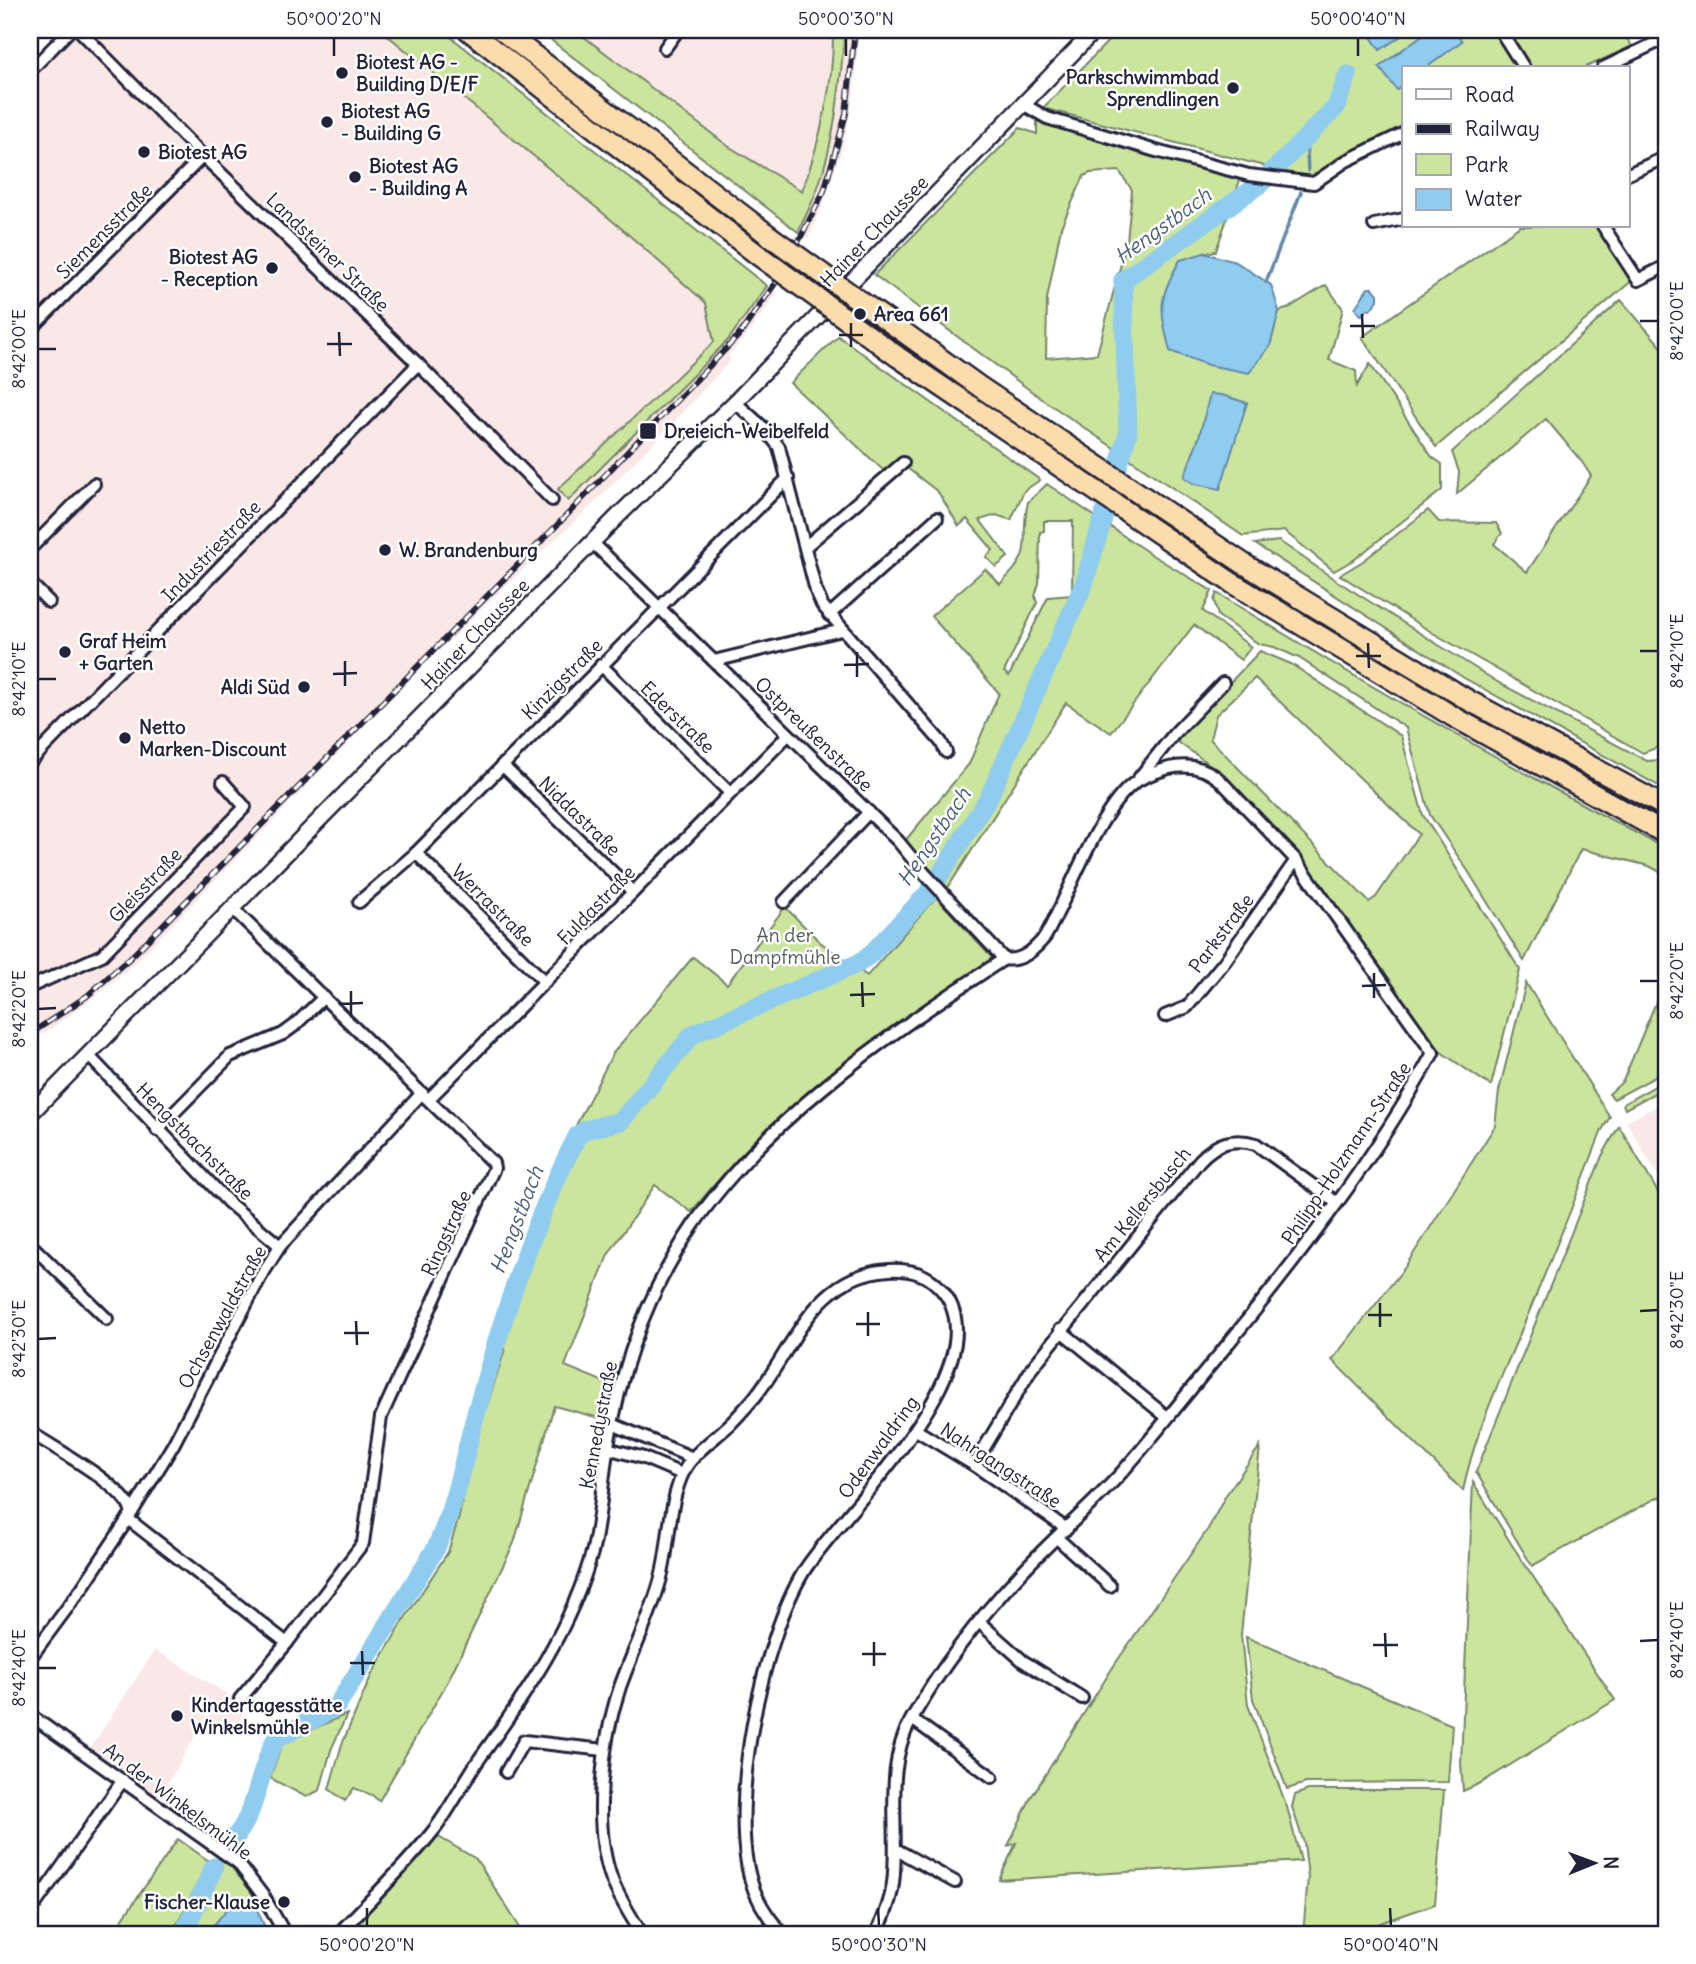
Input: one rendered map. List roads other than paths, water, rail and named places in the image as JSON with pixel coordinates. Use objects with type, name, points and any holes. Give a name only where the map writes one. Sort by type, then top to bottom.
[{"type":"highway","points":[[468,30],[758,255],[898,357],[1232,583],[1443,711],[1666,834]]},
{"type":"highway","points":[[501,30],[771,237],[980,387],[1244,564],[1468,700],[1666,807]]},
{"type":"street","points":[[30,71],[70,30]]},
{"type":"street","name":"Landsteiner Straße","points":[[79,30],[552,500]]},
{"type":"street","points":[[665,48],[678,30]]},
{"type":"street","name":"Hainer Chaussee","points":[[30,1114],[592,542],[736,402],[1095,30]]},
{"type":"street","points":[[1500,30],[1523,66]]},
{"type":"street","points":[[1606,66],[1666,38]]},
{"type":"street","points":[[1023,104],[1047,118],[1156,151],[1265,177],[1314,183],[1346,161],[1402,134]]},
{"type":"street","name":"Siemensstraße","points":[[30,330],[204,156]]},
{"type":"street","points":[[1630,173],[1666,157]]},
{"type":"street","points":[[1374,225],[1402,219]]},
{"type":"street","points":[[1604,228],[1638,280],[1666,266]]},
{"type":"street","name":"Industriestraße","points":[[30,762],[418,364]]},
{"type":"street","points":[[736,402],[773,438],[782,454],[819,599],[842,630],[941,742],[946,752]]},
{"type":"street","points":[[805,547],[903,463]]},
{"type":"street","name":"Kinzigstraße","points":[[359,902],[416,853],[788,478]]},
{"type":"street","points":[[30,550],[93,484]]},
{"type":"street","points":[[830,615],[937,518]]},
{"type":"street","name":"Ostpreußenstraße","points":[[592,542],[898,841],[1004,959]]},
{"type":"street","points":[[30,583],[49,602]]},
{"type":"street","points":[[714,661],[842,630]]},
{"type":"street","name":"Ederstraße","points":[[601,665],[730,793]]},
{"type":"street","name":"Philipp-Holzmann-Straße","points":[[1004,959],[1019,959],[1037,947],[1045,937],[1120,796],[1137,781],[1174,734],[1223,683]]},
{"type":"street","name":"Fuldastraße","points":[[426,1096],[545,982],[788,735]]},
{"type":"street","name":"Niddastraße","points":[[502,765],[633,892]]},
{"type":"street","name":"Philipp-Holzmann-Straße","points":[[876,1934],[893,1887],[896,1770],[902,1740],[912,1719],[979,1622],[1021,1573],[1124,1470],[1287,1271],[1337,1203],[1411,1093],[1433,1052],[1296,860],[1220,780],[1192,766],[1151,774],[1137,781]]},
{"type":"street","name":"Gleisstraße","points":[[30,987],[102,954],[245,807],[223,782]]},
{"type":"street","points":[[784,902],[869,812]]},
{"type":"street","name":"Werrastraße","points":[[416,853],[545,982]]},
{"type":"street","name":"Parkstraße","points":[[1165,1016],[1187,1007],[1195,998],[1225,961],[1296,860]]},
{"type":"street","name":"Ringstraße","points":[[233,909],[493,1163],[493,1172],[381,1417],[363,1544],[240,1699]]},
{"type":"street","name":"Kennedystraße","points":[[338,1934],[434,1829],[541,1670],[554,1646],[574,1602],[592,1551],[607,1448],[630,1356],[662,1278],[687,1234],[728,1181],[764,1142],[825,1086],[1004,959]]},
{"type":"street","points":[[157,1130],[230,1056],[283,1034],[324,997]]},
{"type":"street","name":"Hengstbachstraße","points":[[89,1056],[229,1203],[280,1246]]},
{"type":"street","name":"Ochsenwaldstraße","points":[[30,1658],[82,1588],[173,1445],[260,1278],[280,1246],[426,1096]]},
{"type":"street","name":"Am Kellersbusch","points":[[974,1465],[1032,1368],[1213,1147],[1241,1140],[1256,1144],[1337,1203]]},
{"type":"street","points":[[30,1244],[107,1319]]},
{"type":"street","name":"Odenwaldring","points":[[642,1934],[618,1893],[607,1860],[603,1818],[604,1750],[620,1687],[662,1576],[676,1493],[682,1474],[693,1458],[733,1422],[753,1399],[775,1370],[798,1328],[817,1304],[846,1283],[861,1276],[879,1271],[917,1272],[930,1279],[944,1292],[952,1310],[955,1332],[948,1366],[916,1430],[872,1490],[803,1573],[783,1614],[769,1659],[750,1747],[745,1796],[746,1862],[756,1895],[767,1915],[783,1934]]},
{"type":"street","points":[[1060,1331],[1167,1418]]},
{"type":"street","points":[[612,1424],[693,1458]]},
{"type":"street","name":"Nahrgangstraße","points":[[916,1430],[974,1465],[1067,1529]]},
{"type":"street","points":[[30,1432],[112,1486],[128,1501],[130,1515],[287,1643]]},
{"type":"street","points":[[607,1448],[645,1458],[682,1474]]},
{"type":"street","points":[[1057,1538],[1110,1586]]},
{"type":"street","points":[[979,1622],[1023,1661],[1082,1698]]},
{"type":"street","name":"An der Winkelsmühle","points":[[30,1715],[237,1863],[264,1897],[285,1934]]},
{"type":"street","points":[[912,1719],[992,1777]]},
{"type":"street","points":[[506,1772],[524,1741],[604,1750]]},
{"type":"street","points":[[30,1912],[123,1780]]},
{"type":"street","points":[[895,1849],[955,1882]]},
{"type":"water","points":[[1375,30],[1410,30],[1380,50],[1369,34]]},
{"type":"water","points":[[1429,30],[1454,30],[1462,41],[1429,66],[1402,66],[1402,86],[1397,90],[1379,67]]},
{"type":"water","points":[[1204,253],[1236,262],[1271,285],[1279,311],[1270,346],[1249,373],[1208,365],[1170,351],[1164,324],[1164,295],[1180,260]]},
{"type":"water","points":[[1368,288],[1373,288],[1378,294],[1378,300],[1362,315],[1355,308]]},
{"type":"water","points":[[1210,394],[1247,403],[1220,489],[1195,484],[1184,477],[1199,437]]},
{"type":"water","points":[[239,1901],[256,1907],[268,1934],[205,1934],[229,1907]]},
{"type":"waterway","name":"Hengstbach","points":[[230,1843],[246,1820],[276,1739],[336,1707],[436,1548],[454,1497],[487,1375],[520,1270],[547,1201],[578,1135],[585,1130],[621,1121],[693,1034],[859,963],[871,954],[930,891],[989,797],[1084,584],[1128,433],[1123,280],[1260,184],[1336,107],[1348,75]]},
{"type":"waterway","points":[[1306,136],[1308,171]]},
{"type":"waterway","points":[[1266,282],[1301,192]]},
{"type":"waterway","name":"Hengstbach","points":[[183,1934],[214,1867]]},
{"type":"railway","points":[[30,1034],[87,996],[132,956],[567,515],[740,334],[783,272],[824,191],[846,114],[855,30]]},
{"type":"place","name":"Biotest AG - Building D/E/F","points":[[342,73]]},
{"type":"place","name":"Parkschwimmbad Sprendlingen","points":[[1233,88]]},
{"type":"place","name":"Biotest AG - Building G","points":[[327,122]]},
{"type":"place","name":"Biotest AG","points":[[144,152]]},
{"type":"place","name":"Biotest AG - Building A","points":[[355,177]]},
{"type":"place","name":"Biotest AG - Reception","points":[[272,268]]},
{"type":"place","name":"Area 661","points":[[860,314]]},
{"type":"place","name":"Dreieich-Weibelfeld","points":[[648,431]]},
{"type":"place","name":"W. Brandenburg","points":[[385,550]]},
{"type":"place","name":"Graf Heim + Garten","points":[[65,652]]},
{"type":"place","name":"Aldi Süd","points":[[304,687]]},
{"type":"place","name":"Netto Marken-Discount","points":[[125,738]]},
{"type":"place","name":"Kindertagesstätte Winkelsmühle","points":[[177,1716]]},
{"type":"place","name":"Fischer-Klause","points":[[284,1902]]},
{"type":"park label","name":"An der Dampfmühle","points":[[785,946]]}]
